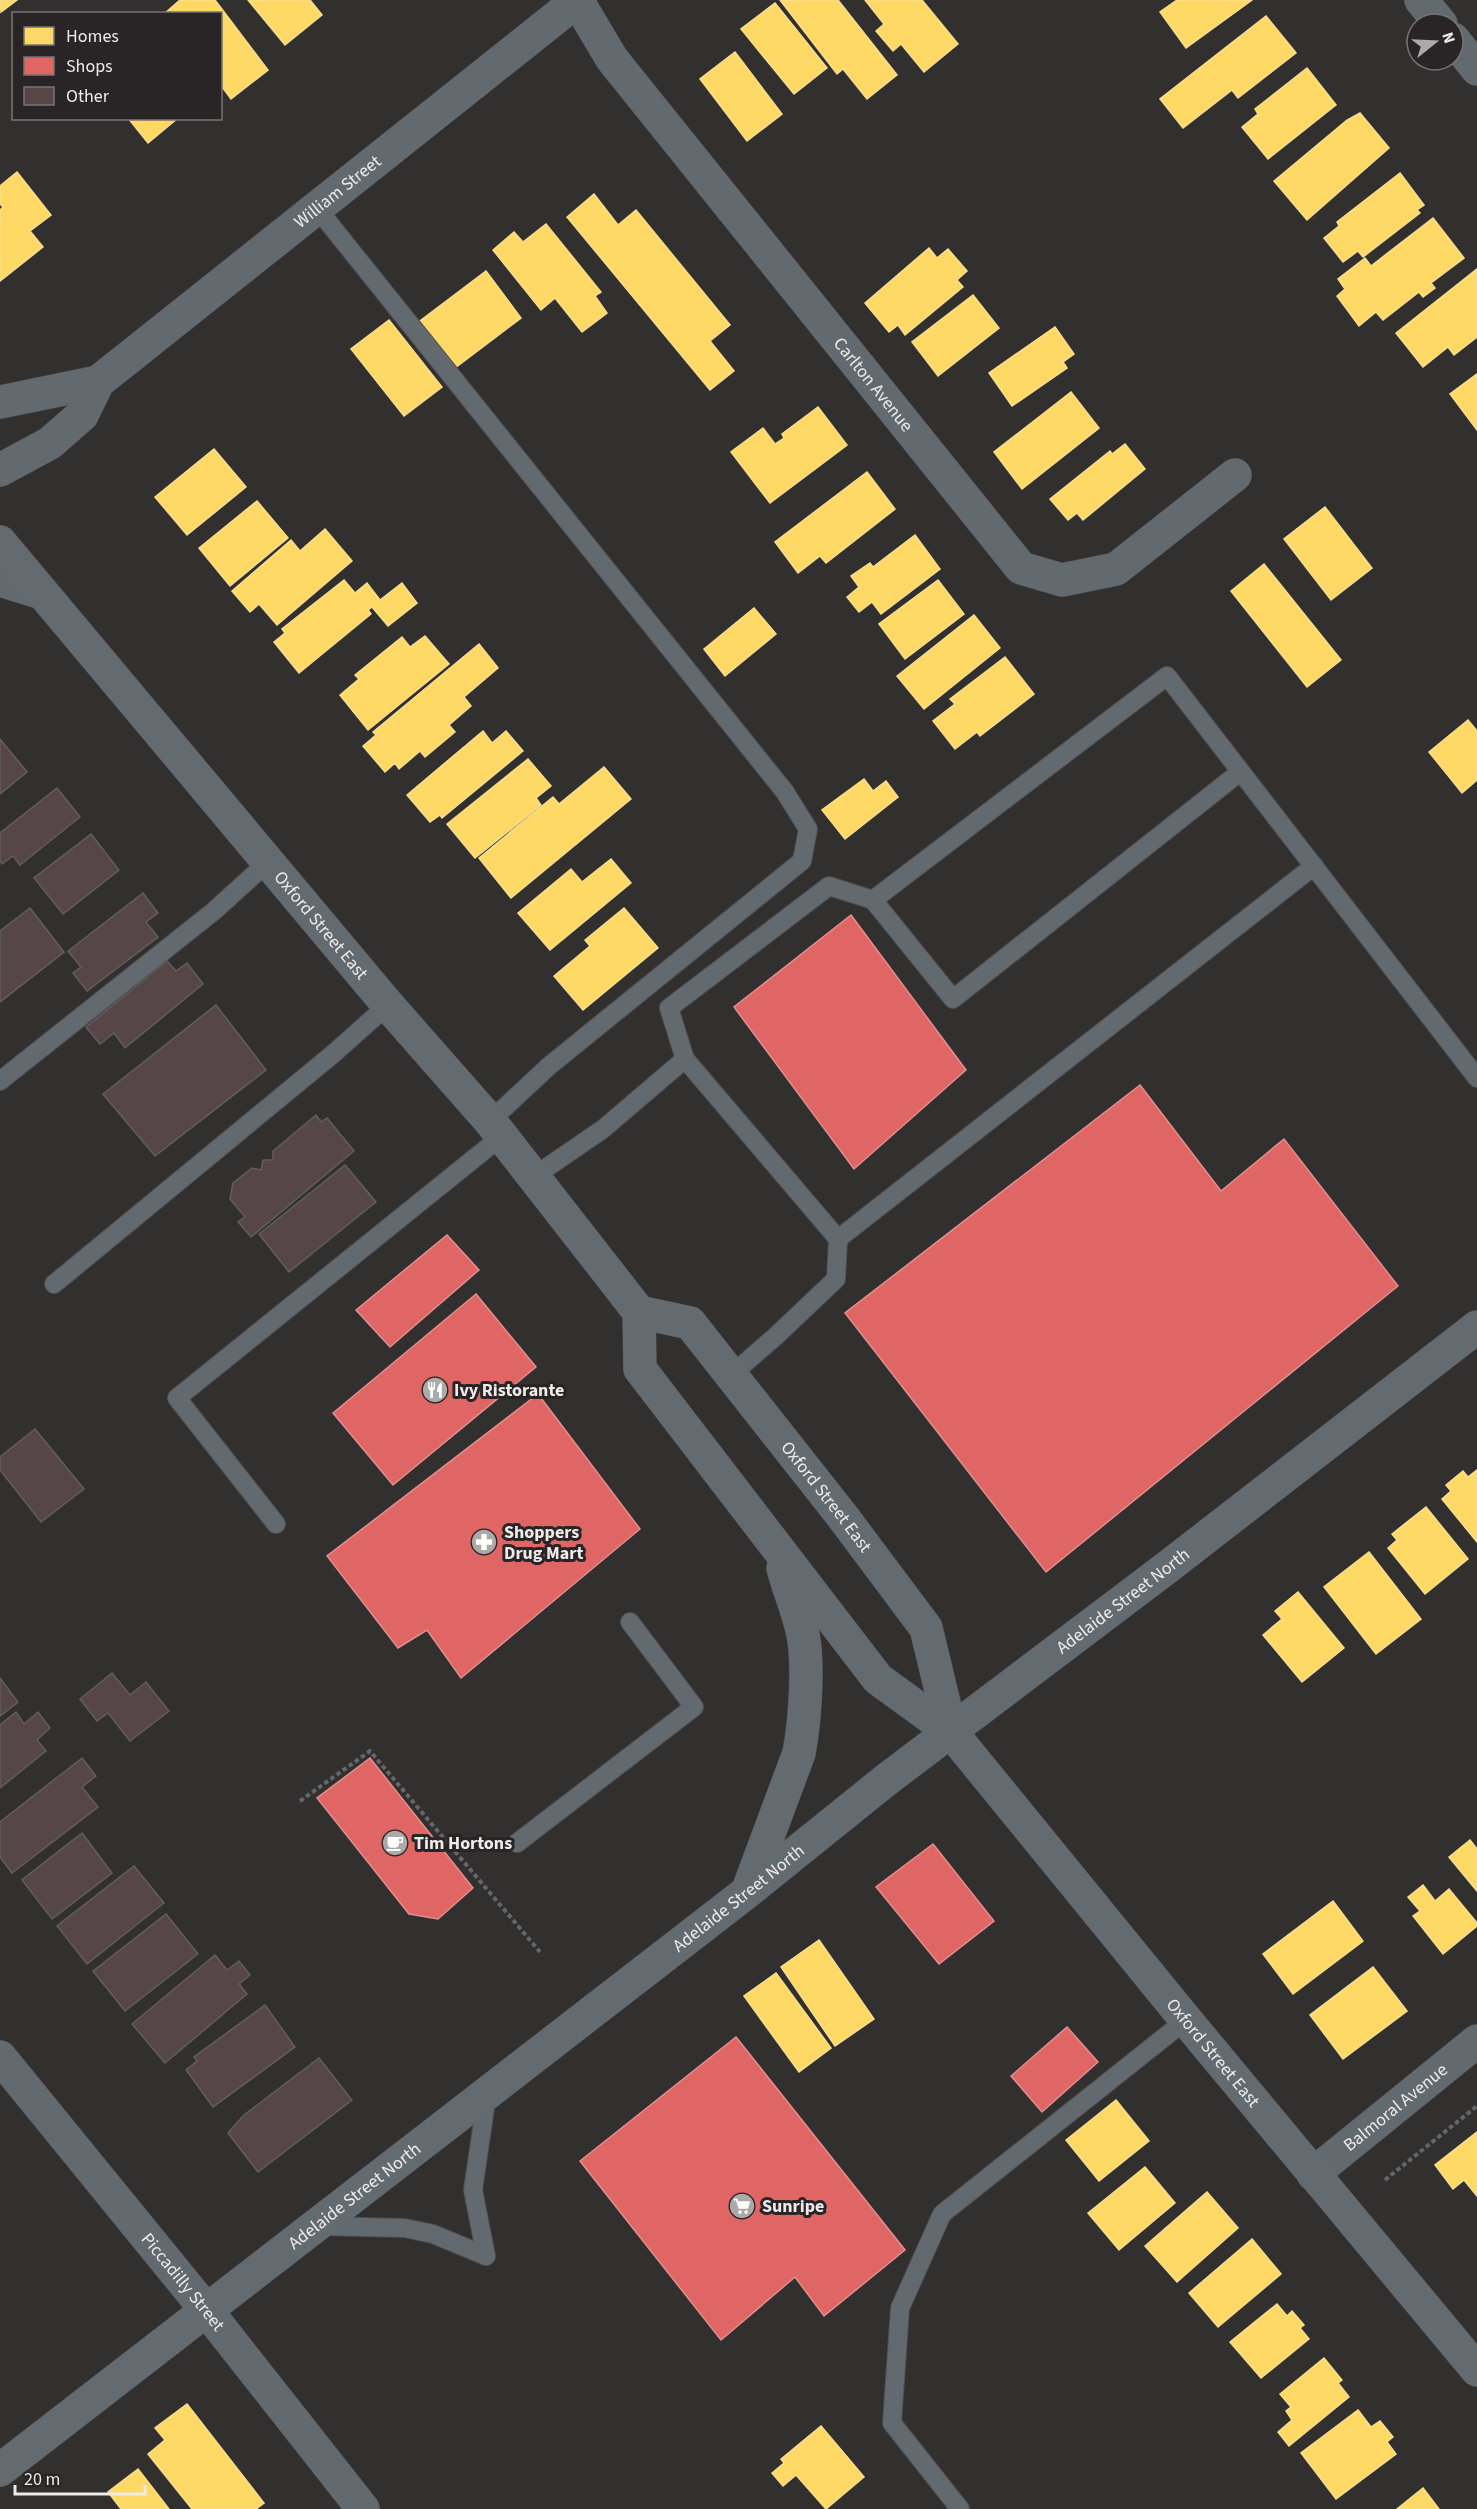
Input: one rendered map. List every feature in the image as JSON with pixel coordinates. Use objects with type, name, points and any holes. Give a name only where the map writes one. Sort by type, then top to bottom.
[{"type":"main road","name":"Oxford Street East","points":[[0,542],[388,1005],[496,1129],[639,1312],[640,1369],[878,1678],[951,1732],[1186,2020],[1477,2370]]},
{"type":"main road","name":"Oxford Street East","points":[[639,1312],[690,1323],[926,1628],[951,1732]]},
{"type":"main road","name":"Adelaide Street North","points":[[0,2470],[747,1892],[886,1780],[1165,1569],[1477,1326]]},
{"type":"main road","points":[[747,1892],[799,1753],[803,1734],[805,1650],[802,1627],[778,1550]]},
{"type":"street","name":"William Street","points":[[0,470],[50,443],[82,415],[98,382],[578,0]]},
{"type":"street","name":"Carlton Avenue","points":[[578,0],[612,59],[1022,568],[1062,580],[1116,569],[1235,475]]},
{"type":"street","points":[[1421,0],[1431,12]]},
{"type":"street","points":[[1465,54],[1477,69]]},
{"type":"street","name":"William Street","points":[[0,402],[98,382]]},
{"type":"street","points":[[0,580],[42,593]]},
{"type":"street","name":"Balmoral Avenue","points":[[1313,2174],[1477,2041]]},
{"type":"street","name":"Piccadilly Street","points":[[0,2057],[207,2311],[363,2509]]},
{"type":"lane","points":[[276,1524],[177,1398],[496,1129],[549,1065],[802,861],[808,829],[785,792],[316,207]]},
{"type":"lane","points":[[873,900],[1167,676],[1477,1078]]},
{"type":"lane","points":[[731,1375],[836,1279],[838,1239],[685,1059],[669,1008],[829,886],[873,900],[953,999],[1240,772]]},
{"type":"lane","points":[[0,1081],[214,911],[268,861]]},
{"type":"lane","points":[[838,1239],[1314,866]]},
{"type":"lane","points":[[54,1284],[333,1054],[388,1005]]},
{"type":"lane","points":[[533,1177],[603,1129],[685,1059]]},
{"type":"lane","points":[[518,1843],[694,1707],[630,1622]]},
{"type":"lane","points":[[960,2509],[892,2423],[900,2308],[942,2214],[1186,2020]]},
{"type":"lane","points":[[317,2226],[405,2228],[433,2234],[486,2256],[473,2190],[487,2094]]},
{"type":"path","points":[[300,1802],[370,1751],[540,1952]]},
{"type":"path","points":[[1385,2180],[1477,2106]]},
{"type":"building: Homes","points":[[0,0],[17,0],[1,12]]},
{"type":"building: Homes","points":[[180,0],[215,0],[268,70],[231,99],[222,89],[222,12],[166,12]]},
{"type":"building: Homes","points":[[248,0],[310,0],[322,15],[285,45]]},
{"type":"building: Homes","points":[[780,0],[838,0],[897,75],[867,99],[843,69],[837,74]]},
{"type":"building: Homes","points":[[865,0],[922,0],[958,44],[924,72],[901,44],[893,51],[876,31],[884,24]]},
{"type":"building: Homes","points":[[1177,0],[1252,0],[1186,48],[1160,12]]},
{"type":"building: Homes","points":[[775,3],[827,68],[794,94],[741,29]]},
{"type":"building: Homes","points":[[1266,16],[1296,53],[1238,98],[1232,90],[1183,128],[1160,99]]},
{"type":"building: Homes","points":[[735,52],[782,114],[747,141],[700,79]]},
{"type":"building: Homes","points":[[1307,68],[1336,105],[1268,159],[1242,127],[1258,114],[1255,109]]},
{"type":"building: Homes","points":[[1360,113],[1389,148],[1307,220],[1274,181],[1347,120]]},
{"type":"building: Homes","points":[[130,120],[176,120],[148,143]]},
{"type":"building: Homes","points":[[17,172],[51,215],[30,231],[43,247],[0,281],[0,210],[3,207],[0,204],[0,186]]},
{"type":"building: Homes","points":[[1400,173],[1424,205],[1417,210],[1420,213],[1363,257],[1358,251],[1343,262],[1324,238],[1339,226],[1337,222]]},
{"type":"building: Homes","points":[[594,194],[618,225],[636,210],[730,325],[710,341],[734,371],[710,390],[567,217]]},
{"type":"building: Homes","points":[[1433,218],[1464,258],[1431,283],[1435,288],[1423,297],[1419,292],[1383,320],[1376,312],[1359,326],[1337,296],[1345,289],[1338,279],[1365,258],[1371,266]]},
{"type":"building: Homes","points":[[546,224],[601,292],[595,296],[607,313],[582,332],[555,298],[541,310],[493,250],[514,232],[523,242]]},
{"type":"building: Homes","points":[[929,248],[937,258],[948,249],[967,271],[957,280],[963,287],[905,335],[898,325],[889,332],[865,303]]},
{"type":"building: Homes","points":[[1477,269],[1477,337],[1454,355],[1448,347],[1423,367],[1396,333]]},
{"type":"building: Homes","points":[[486,271],[521,318],[455,368],[420,321]]},
{"type":"building: Homes","points":[[973,295],[999,328],[938,376],[912,342]]},
{"type":"building: Homes","points":[[389,320],[442,387],[404,416],[351,349]]},
{"type":"building: Homes","points":[[1055,327],[1074,354],[1063,362],[1067,368],[1012,406],[989,373]]},
{"type":"building: Homes","points":[[1477,374],[1477,430],[1450,394]]},
{"type":"building: Homes","points":[[1071,392],[1099,428],[1022,489],[994,452]]},
{"type":"building: Homes","points":[[818,407],[847,445],[770,503],[731,452],[763,428],[775,444],[784,438],[782,434]]},
{"type":"building: Homes","points":[[1125,444],[1145,469],[1083,520],[1077,513],[1068,520],[1050,499],[1110,451],[1112,454]]},
{"type":"building: Homes","points":[[214,449],[246,487],[187,535],[155,497]]},
{"type":"building: Homes","points":[[867,472],[895,509],[826,563],[820,556],[798,573],[775,542]]},
{"type":"building: Homes","points":[[257,501],[288,538],[230,586],[199,548]]},
{"type":"building: Homes","points":[[1325,507],[1372,568],[1331,600],[1284,539]]},
{"type":"building: Homes","points":[[325,529],[352,561],[277,625],[259,604],[250,612],[232,591],[291,540],[300,551]]},
{"type":"building: Homes","points":[[915,535],[940,569],[881,614],[872,602],[859,612],[847,597],[859,587],[851,576],[870,563],[873,567]]},
{"type":"building: Homes","points":[[1264,564],[1341,660],[1307,687],[1231,591]]},
{"type":"building: Homes","points":[[344,580],[355,593],[367,583],[380,600],[402,583],[417,603],[388,626],[372,607],[368,610],[371,614],[299,673],[274,642],[285,633],[282,629]]},
{"type":"building: Homes","points":[[938,580],[964,614],[905,659],[879,624]]},
{"type":"building: Homes","points":[[754,608],[776,634],[725,676],[704,649]]},
{"type":"building: Homes","points":[[974,615],[1000,648],[924,709],[897,676]]},
{"type":"building: Homes","points":[[425,636],[449,664],[368,730],[340,695],[359,679],[355,675],[402,637],[410,647]]},
{"type":"building: Homes","points":[[479,644],[498,668],[464,697],[471,706],[449,725],[455,732],[425,757],[420,751],[399,769],[395,763],[385,772],[363,746],[376,735],[373,732]]},
{"type":"building: Homes","points":[[1005,657],[1034,694],[980,736],[977,732],[955,749],[933,721],[955,704],[950,699]]},
{"type":"building: Homes","points":[[1468,720],[1477,731],[1477,780],[1462,793],[1429,752]]},
{"type":"building: Homes","points":[[483,731],[492,743],[506,731],[523,751],[442,818],[440,815],[430,822],[407,795]]},
{"type":"building: Homes","points":[[528,759],[551,786],[536,798],[541,805],[475,858],[447,824]]},
{"type":"building: Homes","points":[[604,767],[631,799],[511,898],[479,858],[553,797],[559,804]]},
{"type":"building: Homes","points":[[864,779],[873,791],[886,781],[898,797],[845,839],[822,810]]},
{"type":"building: Homes","points":[[611,859],[631,883],[550,950],[518,913],[571,869],[582,882]]},
{"type":"building: Homes","points":[[624,908],[658,948],[583,1010],[554,976],[590,946],[585,940]]},
{"type":"building: Homes","points":[[1477,1470],[1477,1542],[1442,1499],[1451,1491],[1446,1485],[1463,1471],[1468,1477]]},
{"type":"building: Homes","points":[[1426,1507],[1468,1559],[1425,1594],[1388,1548],[1397,1540],[1392,1534]]},
{"type":"building: Homes","points":[[1369,1552],[1421,1619],[1376,1654],[1324,1587]]},
{"type":"building: Homes","points":[[1298,1592],[1344,1648],[1302,1682],[1263,1635],[1282,1619],[1275,1611]]},
{"type":"building: Homes","points":[[1470,1840],[1477,1849],[1477,1891],[1449,1857]]},
{"type":"building: Homes","points":[[1423,1885],[1435,1901],[1449,1889],[1477,1923],[1477,1926],[1443,1954],[1413,1916],[1420,1911],[1408,1897]]},
{"type":"building: Homes","points":[[1333,1901],[1363,1941],[1293,1994],[1263,1954]]},
{"type":"building: Homes","points":[[819,1940],[874,2019],[835,2046],[781,1967]]},
{"type":"building: Homes","points":[[1373,1967],[1407,2011],[1343,2059],[1310,2015]]},
{"type":"building: Homes","points":[[776,1973],[831,2048],[799,2072],[744,1996]]},
{"type":"building: Homes","points":[[1116,2100],[1149,2141],[1099,2181],[1066,2140]]},
{"type":"building: Homes","points":[[1477,2132],[1477,2196],[1464,2180],[1453,2189],[1435,2165]]},
{"type":"building: Homes","points":[[1145,2167],[1175,2203],[1119,2250],[1088,2213]]},
{"type":"building: Homes","points":[[1207,2192],[1238,2228],[1177,2282],[1145,2246]]},
{"type":"building: Homes","points":[[1252,2239],[1281,2274],[1218,2327],[1189,2293]]},
{"type":"building: Homes","points":[[1277,2304],[1287,2316],[1292,2311],[1304,2325],[1300,2328],[1309,2339],[1261,2378],[1230,2342]]},
{"type":"building: Homes","points":[[1324,2358],[1342,2380],[1338,2383],[1349,2397],[1289,2446],[1278,2432],[1292,2420],[1286,2411],[1291,2407],[1280,2394]]},
{"type":"building: Homes","points":[[187,2404],[264,2503],[256,2509],[192,2509],[148,2454],[165,2440],[155,2428]]},
{"type":"building: Homes","points":[[1358,2410],[1371,2427],[1380,2421],[1393,2437],[1387,2442],[1396,2454],[1336,2499],[1301,2453]]},
{"type":"building: Homes","points":[[821,2426],[864,2477],[826,2509],[796,2475],[783,2486],[772,2473],[784,2463],[781,2459]]},
{"type":"building: Homes","points":[[138,2469],[169,2509],[121,2509],[108,2492]]},
{"type":"building: Homes","points":[[1423,2488],[1439,2509],[1397,2509]]},
{"type":"building: Shops","points":[[851,915],[966,1070],[854,1169],[734,1007]]},
{"type":"building: Shops","points":[[1140,1085],[1221,1191],[1284,1139],[1398,1286],[1046,1572],[845,1313]]},
{"type":"building: Shops","points":[[447,1235],[479,1270],[390,1347],[356,1310]]},
{"type":"building: Shops","name":"Ivy Ristorante","points":[[476,1294],[536,1367],[393,1485],[333,1413]]},
{"type":"building: Shops","name":"Shoppers Drug Mart","points":[[538,1394],[640,1529],[461,1678],[427,1630],[398,1648],[327,1556]]},
{"type":"building: Shops","name":"Tim Hortons","points":[[370,1758],[473,1888],[438,1919],[409,1914],[317,1798]]},
{"type":"building: Shops","points":[[933,1844],[994,1921],[939,1964],[876,1887]]},
{"type":"building: Shops","points":[[1067,2027],[1098,2062],[1042,2112],[1011,2076]]},
{"type":"building: Shops","name":"Sunripe","points":[[736,2037],[905,2250],[824,2316],[795,2277],[721,2340],[580,2161]]},
{"type":"building: Other","points":[[0,739],[27,772],[0,794]]},
{"type":"building: Other","points":[[57,788],[80,817],[20,865],[13,856],[2,864],[0,861],[0,833]]},
{"type":"building: Other","points":[[91,834],[119,870],[63,914],[34,878]]},
{"type":"building: Other","points":[[143,893],[158,913],[146,922],[158,937],[87,991],[73,973],[81,967],[68,951]]},
{"type":"building: Other","points":[[30,908],[64,952],[0,1002],[0,931]]},
{"type":"building: Other","points":[[167,961],[176,971],[187,963],[203,984],[125,1048],[114,1033],[100,1044],[86,1027]]},
{"type":"building: Other","points":[[216,1005],[266,1070],[155,1156],[103,1094]]},
{"type":"building: Other","points":[[316,1115],[321,1122],[327,1118],[354,1151],[251,1237],[238,1222],[245,1217],[230,1199],[233,1183],[252,1168],[261,1170],[263,1160],[273,1160],[273,1151]]},
{"type":"building: Other","points":[[345,1165],[376,1202],[289,1272],[259,1234]]},
{"type":"building: Other","points":[[35,1429],[84,1489],[41,1522],[0,1470],[0,1457]]},
{"type":"building: Other","points":[[112,1673],[130,1695],[146,1682],[169,1711],[130,1741],[108,1713],[97,1721],[80,1699]]},
{"type":"building: Other","points":[[0,1678],[18,1702],[0,1716]]},
{"type":"building: Other","points":[[16,1712],[24,1724],[38,1712],[50,1728],[37,1740],[46,1751],[0,1788],[0,1725]]},
{"type":"building: Other","points":[[82,1758],[96,1776],[82,1787],[98,1807],[12,1873],[0,1857],[0,1822]]},
{"type":"building: Other","points":[[82,1833],[112,1873],[52,1919],[22,1880]]},
{"type":"building: Other","points":[[134,1866],[164,1903],[87,1964],[57,1926]]},
{"type":"building: Other","points":[[166,1914],[198,1954],[125,2011],[93,1971]]},
{"type":"building: Other","points":[[215,1955],[227,1970],[239,1961],[250,1975],[239,1984],[247,1994],[165,2063],[132,2024]]},
{"type":"building: Other","points":[[265,2005],[295,2047],[213,2107],[186,2070],[197,2061],[194,2057]]},
{"type":"building: Other","points":[[319,2058],[352,2100],[258,2172],[228,2133],[244,2115]]},
{"type":"place","name":"Ivy Ristorante","points":[[435,1390]]},
{"type":"place","name":"Shoppers Drug Mart","points":[[484,1542]]},
{"type":"place","name":"Tim Hortons","points":[[395,1843]]},
{"type":"place","name":"Sunripe","points":[[742,2206]]}]
